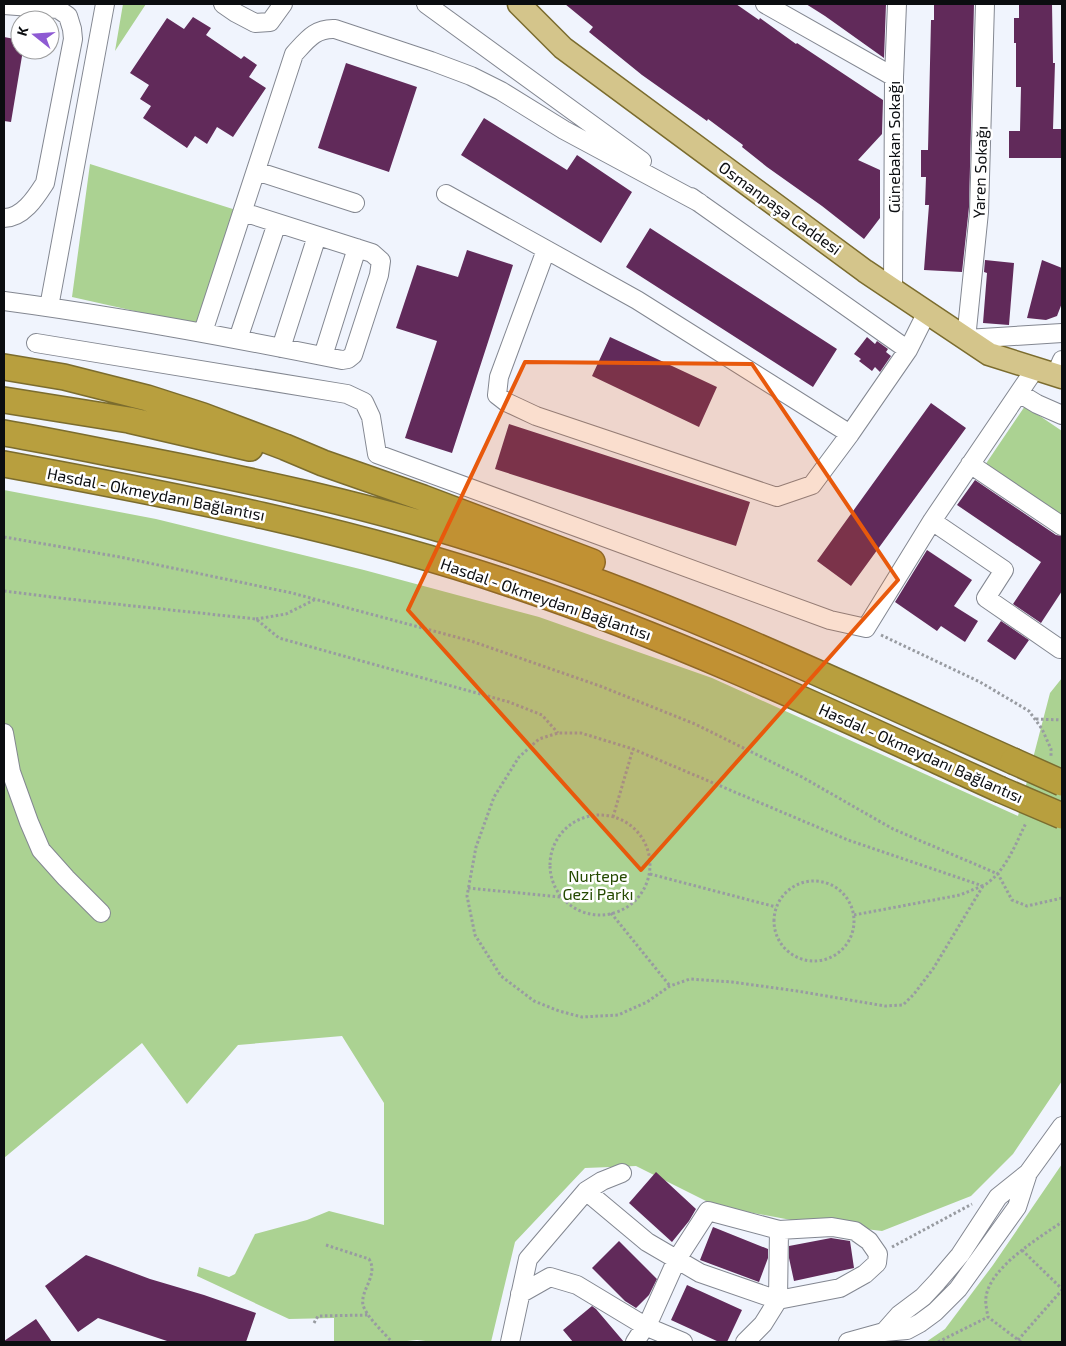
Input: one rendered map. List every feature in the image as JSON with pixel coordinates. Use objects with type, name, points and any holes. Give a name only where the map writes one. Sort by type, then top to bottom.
[{"type":"highway","points":[[4,367],[64,377],[147,398],[235,428],[323,463],[481,519],[601,566],[643,588],[682,615]]},
{"type":"highway","points":[[4,400],[129,420],[287,457],[323,463]]},
{"type":"highway","name":"Hasdal - Okmeydanı Bağlantısı","points":[[4,433],[172,464],[343,502],[504,549],[567,570],[682,615],[1014,761],[1056,774]]},
{"type":"highway","name":"Hasdal - Okmeydanı Bağlantısı","points":[[4,464],[153,492],[308,525],[370,541],[505,582],[686,650],[1062,816]]},
{"type":"main road","name":"Osmanpaşa Caddesi","points":[[519,4],[563,48],[865,271],[989,354],[1055,370]]},
{"type":"street","points":[[49,307],[105,4]]},
{"type":"street","points":[[233,7],[255,23],[270,22],[283,4]]},
{"type":"street","points":[[426,4],[700,203],[908,350]]},
{"type":"street","points":[[765,4],[894,77]]},
{"type":"street","name":"Günebakan Sokağı","points":[[893,290],[894,77],[897,4]]},
{"type":"street","name":"Yaren Sokağı","points":[[966,339],[979,212],[985,4]]},
{"type":"street","points":[[4,5],[58,9],[68,16],[73,39],[45,183],[36,198],[23,211],[4,218]]},
{"type":"street","points":[[204,332],[294,54],[309,37],[324,29],[335,29],[471,76],[494,87],[564,130],[700,203]]},
{"type":"street","points":[[256,171],[355,203]]},
{"type":"street","points":[[446,194],[637,300],[850,434]]},
{"type":"street","points":[[4,300],[204,332],[342,360],[348,359],[352,355],[379,275],[381,261],[372,253],[242,212]]},
{"type":"street","points":[[238,339],[277,223]]},
{"type":"street","points":[[281,348],[317,236]]},
{"type":"street","points":[[323,356],[357,248]]},
{"type":"street","points":[[546,250],[499,377],[497,395],[506,402],[536,416],[777,497],[812,485],[908,350],[927,312]]},
{"type":"street","points":[[966,339],[1062,333]]},
{"type":"street","points":[[36,343],[347,394],[364,402],[371,417],[377,454],[830,620],[866,628],[932,521],[1018,393],[1055,370]]},
{"type":"street","points":[[1018,393],[1062,415]]},
{"type":"street","points":[[970,464],[1062,526]]},
{"type":"street","points":[[932,521],[1004,570],[986,598],[1060,649]]},
{"type":"street","points":[[4,733],[11,772],[41,850],[101,913]]},
{"type":"street","points":[[887,1339],[899,1315],[923,1297],[937,1282],[960,1255],[998,1197],[1028,1173],[1062,1126]]},
{"type":"street","points":[[848,1342],[887,1339],[920,1323],[941,1306],[958,1289],[1017,1207],[1028,1173]]},
{"type":"street","points":[[510,1342],[528,1259],[586,1191],[602,1180],[622,1174]]},
{"type":"street","points":[[586,1191],[647,1242],[677,1259],[700,1273],[778,1300],[840,1288],[865,1274],[877,1263],[878,1254],[869,1241],[855,1231],[832,1226],[779,1230],[708,1211],[677,1259],[651,1317],[635,1342]]},
{"type":"street","points":[[746,1342],[763,1324],[778,1300],[779,1230]]},
{"type":"street","points":[[520,1294],[550,1278],[577,1285],[645,1326],[682,1342]]},
{"type":"street","points":[[918,1342],[917,1334],[920,1323]]},
{"type":"path","points":[[4,537],[130,559],[292,593],[471,641],[617,693],[695,724],[802,777],[893,829],[998,874],[1012,900],[1027,906],[1062,898]]},
{"type":"path","points":[[4,591],[256,619],[286,614],[316,599]]},
{"type":"path","points":[[256,619],[279,638],[509,702],[542,715],[558,733]]},
{"type":"path","points":[[866,628],[980,682],[1029,711],[1042,729],[1051,749],[1056,774]]},
{"type":"path","points":[[1035,719],[1062,720]]},
{"type":"path","points":[[558,733],[581,733],[633,749],[848,840],[983,886],[933,969],[903,1005],[886,1006],[732,982],[690,979],[670,986],[647,1002],[618,1015],[582,1017],[534,1002],[501,976],[474,935],[467,896],[476,847],[494,797],[519,757],[539,739],[558,733]]},
{"type":"path","points":[[613,817],[633,749]]},
{"type":"path","points":[[603,814],[619,818],[633,826],[643,839],[649,854],[650,874],[636,900],[622,910],[607,914],[590,914],[574,908],[562,897],[553,882],[550,866],[552,849],[560,835],[572,823],[586,816],[603,814]]},
{"type":"path","points":[[854,914],[960,895],[983,886],[998,874],[1010,855],[1027,820]]},
{"type":"path","points":[[650,874],[776,907]]},
{"type":"path","points":[[818,881],[832,884],[843,892],[850,904],[854,914],[854,930],[840,953],[828,960],[814,962],[801,960],[790,954],[781,945],[775,933],[773,920],[776,907],[782,896],[792,887],[805,882],[818,881]]},
{"type":"path","points":[[468,888],[562,897]]},
{"type":"path","points":[[611,913],[670,986]]},
{"type":"path","points":[[878,1254],[982,1198],[992,1206]]},
{"type":"path","points":[[1022,1250],[1062,1289],[1019,1341],[988,1317],[986,1298],[990,1284],[1001,1269],[1022,1250],[1062,1222]]},
{"type":"path","points":[[326,1245],[369,1260],[372,1264],[363,1306],[392,1342]]},
{"type":"path","points":[[314,1323],[318,1316],[369,1315]]},
{"type":"path","points":[[938,1342],[988,1317]]},
{"type":"highlighted area","points":[[525,362],[752,364],[898,580],[641,870],[408,610]]},
{"type":"green space","points":[[123,4],[146,4],[115,51]]},
{"type":"green space","points":[[90,164],[236,210],[197,325],[72,297]]},
{"type":"green space","points":[[1025,406],[1062,431],[1062,522],[983,468]]},
{"type":"green space","name":"Nurtepe Gezi Parkı","points":[[4,490],[156,519],[364,570],[539,617],[712,678],[1018,816],[1050,693],[1062,678],[1062,1081],[1013,1154],[971,1196],[882,1231],[791,1220],[716,1206],[636,1166],[585,1168],[515,1242],[491,1342],[434,1342],[417,1340],[397,1342],[334,1342],[334,1318],[289,1319],[197,1276],[199,1267],[229,1277],[235,1274],[255,1234],[307,1220],[329,1211],[384,1225],[384,1103],[342,1036],[238,1045],[187,1104],[142,1043],[4,1158]]},
{"type":"green space","points":[[1062,1164],[1062,1342],[926,1342],[945,1329],[993,1265]]},
{"type":"building","points":[[565,4],[736,4],[883,100],[882,134],[858,160],[880,170],[880,218],[864,239],[767,167],[742,147],[743,145],[708,119],[707,121],[642,75],[589,32],[593,27]]},
{"type":"building","points":[[806,4],[886,4],[884,58],[825,16]]},
{"type":"building","points":[[934,4],[974,4],[969,207],[962,272],[924,270],[929,205],[925,205],[926,177],[921,177],[921,150],[928,150],[931,20],[934,20]]},
{"type":"building","points":[[1019,4],[1052,4],[1053,63],[1055,63],[1053,129],[1062,129],[1062,158],[1009,158],[1009,131],[1020,131],[1021,87],[1016,87],[1016,43],[1014,43],[1014,18],[1019,18]]},
{"type":"building","points":[[193,17],[211,28],[206,35],[241,59],[244,56],[257,65],[249,77],[266,88],[233,137],[217,127],[207,144],[195,136],[187,148],[143,118],[151,106],[140,99],[149,85],[130,73],[167,18],[184,29]]},
{"type":"building","points":[[4,37],[10,38],[10,60],[21,60],[11,122],[4,121]]},
{"type":"building","points":[[346,63],[417,87],[389,172],[318,148]]},
{"type":"building","points":[[484,118],[567,170],[577,155],[632,192],[601,243],[461,155]]},
{"type":"building","points":[[650,228],[837,349],[813,387],[626,267]]},
{"type":"building","points":[[467,250],[513,265],[452,453],[405,438],[437,341],[396,328],[417,265],[458,277]]},
{"type":"building","points":[[985,260],[1014,263],[1009,325],[983,323],[987,273],[984,272]]},
{"type":"building","points":[[1042,260],[1062,268],[1062,303],[1057,316],[1046,320],[1027,318]]},
{"type":"building","points":[[610,337],[717,387],[699,427],[592,376]]},
{"type":"building","points":[[867,337],[875,344],[877,341],[888,349],[886,352],[891,356],[880,372],[875,367],[872,371],[859,361],[861,359],[854,354]]},
{"type":"building","points":[[931,403],[966,428],[851,586],[817,561]]},
{"type":"building","points":[[509,424],[750,502],[736,546],[495,469]]},
{"type":"building","points":[[975,480],[1056,535],[1062,536],[1062,591],[1041,623],[1013,604],[1041,562],[957,505]]},
{"type":"building","points":[[927,550],[972,580],[954,606],[978,621],[965,642],[941,626],[937,631],[895,602]]},
{"type":"building","points":[[1001,621],[1029,640],[1015,660],[987,641]]},
{"type":"building","points":[[656,1172],[696,1209],[672,1242],[629,1203]]},
{"type":"building","points":[[713,1227],[768,1249],[768,1258],[759,1282],[700,1260]]},
{"type":"building","points":[[831,1238],[850,1241],[854,1268],[794,1281],[789,1258],[789,1246]]},
{"type":"building","points":[[619,1241],[657,1279],[649,1295],[636,1308],[625,1301],[592,1268]]},
{"type":"building","points":[[86,1255],[150,1279],[256,1313],[246,1342],[170,1342],[98,1318],[78,1332],[45,1286]]},
{"type":"building","points":[[687,1285],[742,1310],[727,1342],[719,1342],[671,1320]]},
{"type":"building","points":[[592,1306],[624,1342],[573,1342],[563,1330]]},
{"type":"building","points":[[36,1319],[52,1342],[4,1342],[4,1341]]}]
